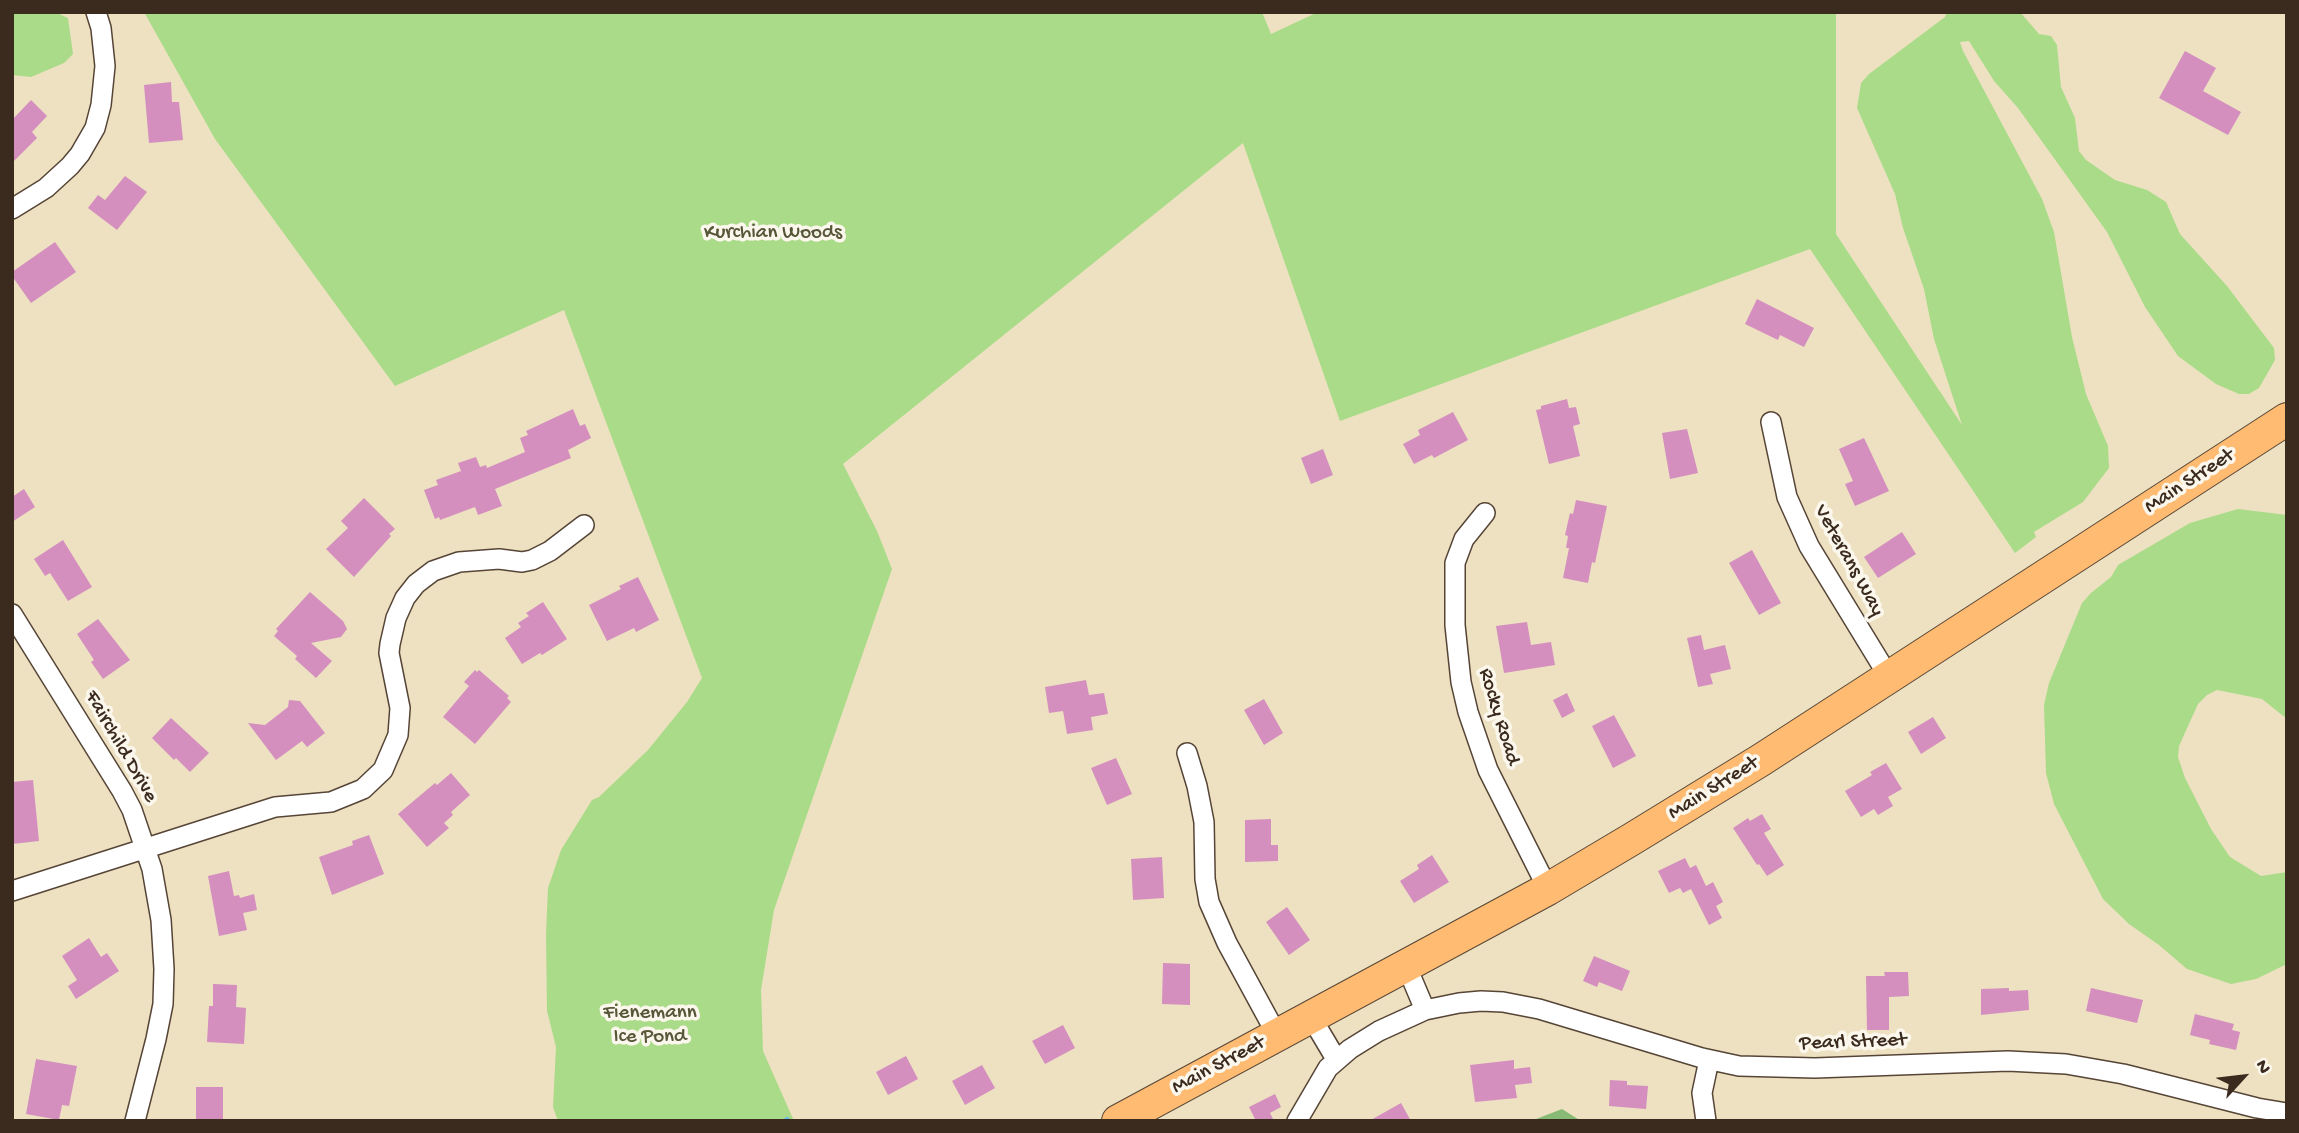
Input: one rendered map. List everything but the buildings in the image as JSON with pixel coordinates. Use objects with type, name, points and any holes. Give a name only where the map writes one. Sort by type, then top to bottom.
[{"type":"main road","name":"Main Street","points":[[1118,1121],[1548,889],[1761,760],[2287,419]]},
{"type":"street","points":[[12,209],[46,188],[70,166],[80,155],[94,128],[101,105],[105,66],[101,28],[96,12]]},
{"type":"street","name":"Veterans Way","points":[[1771,422],[1787,498],[1809,546],[1889,677]]},
{"type":"street","name":"Rocky Road","points":[[1485,513],[1464,539],[1455,563],[1455,625],[1461,682],[1471,722],[1488,770],[1548,889]]},
{"type":"street","points":[[12,891],[275,807],[338,800],[368,785],[383,769],[398,736],[400,708],[389,653],[396,618],[410,591],[433,571],[459,562],[499,559],[522,562],[536,558],[584,525]]},
{"type":"street","name":"Fairchild Drive","points":[[12,614],[109,766],[132,810],[157,893],[164,969],[163,1004],[135,1121]]},
{"type":"street","points":[[1187,753],[1204,822],[1205,879],[1209,902],[1227,943],[1276,1035]]},
{"type":"street","points":[[1406,965],[1425,1010]]},
{"type":"street","name":"Pearl Street","points":[[1297,1121],[1336,1059],[1379,1031],[1425,1010],[1458,1003],[1503,1002],[1539,1009],[1709,1060],[1739,1066],[1768,1068],[2008,1061],[2066,1064],[2123,1073],[2256,1108],[2287,1113]]},
{"type":"street","points":[[1311,1017],[1336,1059]]},
{"type":"street","points":[[1706,1121],[1702,1093],[1709,1060]]},
{"type":"green space","points":[[12,12],[55,12],[68,18],[73,54],[64,63],[31,77],[12,75]]},
{"type":"green space","name":"Kurchian Woods","points":[[144,12],[1262,12],[1271,34],[1318,12],[1836,12],[1836,234],[1962,425],[1934,339],[1924,289],[1903,228],[1895,194],[1857,108],[1861,83],[1869,74],[1945,17],[1947,12],[2020,12],[2039,34],[2051,36],[2057,45],[2061,87],[2075,118],[2079,151],[2086,160],[2115,180],[2147,190],[2166,202],[2180,234],[2227,286],[2274,348],[2275,360],[2259,388],[2249,394],[2239,394],[2216,384],[2178,356],[2145,307],[2107,232],[2018,108],[1994,81],[1969,41],[1960,42],[1963,51],[2042,199],[2054,232],[2072,337],[2086,394],[2108,446],[2109,468],[2083,502],[2034,532],[2036,537],[2015,553],[1810,249],[1340,421],[1243,143],[843,464],[877,531],[892,569],[774,910],[761,990],[763,1051],[794,1121],[558,1121],[553,1107],[556,1047],[547,1011],[548,888],[561,850],[592,800],[599,797],[648,750],[687,702],[702,678],[564,310],[395,386],[215,139]]},
{"type":"green space","points":[[2238,509],[2287,515],[2287,719],[2262,699],[2217,690],[2198,704],[2179,746],[2178,757],[2185,778],[2211,829],[2230,857],[2261,876],[2287,872],[2287,964],[2256,979],[2231,984],[2187,969],[2129,924],[2103,899],[2054,804],[2046,773],[2044,705],[2049,683],[2082,603],[2111,577],[2118,565],[2190,523]]},
{"type":"green space","points":[[1562,1109],[1581,1121],[1531,1121]]},
{"type":"park label","name":"Fienemann Ice Pond","points":[[650,1026]]}]
